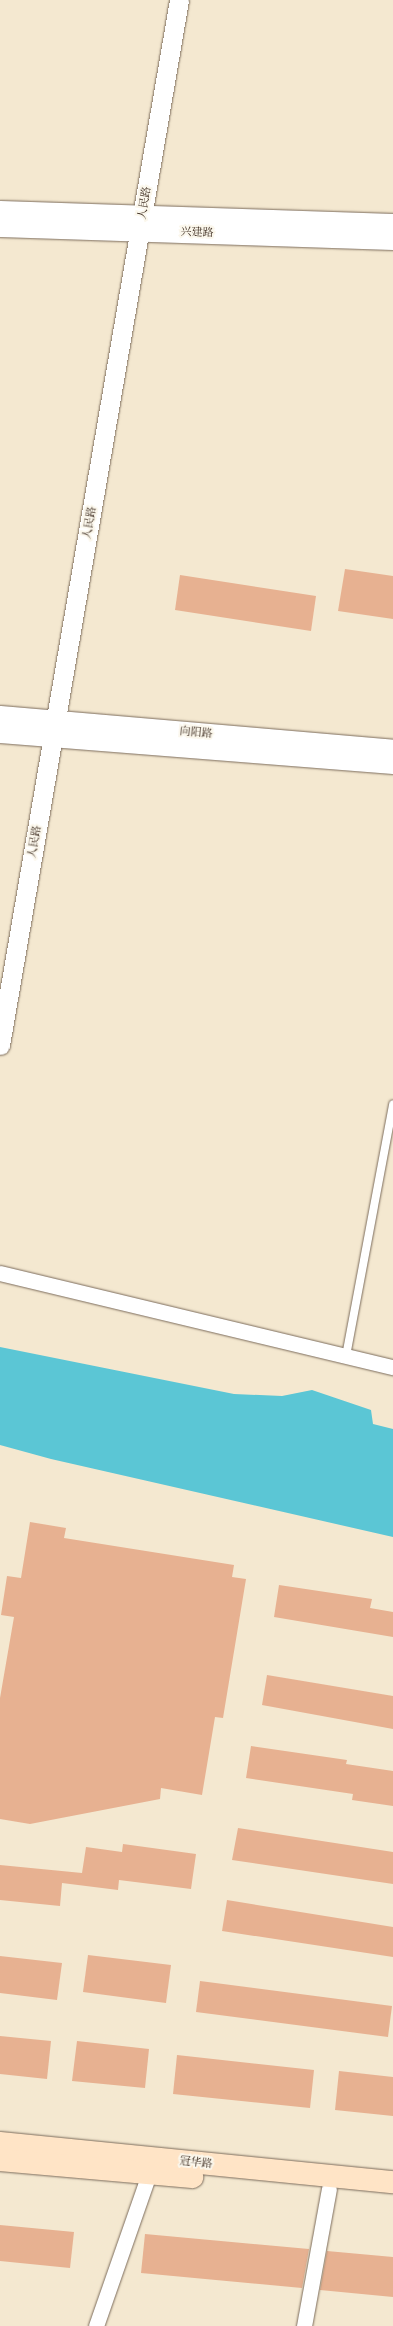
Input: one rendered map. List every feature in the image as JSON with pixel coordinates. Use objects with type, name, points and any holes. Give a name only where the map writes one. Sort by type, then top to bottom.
[{"type":"main road","name":"冠华路","points":[[0,2144],[393,2182]]},
{"type":"main road","name":"冠华路","points":[[0,2160],[393,2195]]},
{"type":"street","name":"人民路","points":[[0,1045],[179,0]]},
{"type":"street","name":"兴建路","points":[[0,210],[142,223],[393,240]]},
{"type":"street","name":"兴建路","points":[[0,227],[142,223],[393,223]]},
{"type":"street","name":"向阳路","points":[[0,716],[54,729],[393,764]]},
{"type":"street","name":"向阳路","points":[[0,733],[54,729],[393,749]]},
{"type":"street","points":[[0,1273],[393,1366]]},
{"type":"street","points":[[96,2326],[149,2174]]},
{"type":"street","points":[[304,2326],[329,2189]]},
{"type":"lane","points":[[346,1356],[393,1104]]},
{"type":"water","points":[[0,1347],[234,1394],[282,1396],[312,1390],[371,1410],[373,1424],[393,1429],[393,1537],[51,1459],[0,1445]]},
{"type":"building","points":[[345,569],[393,576],[393,619],[338,611]]},
{"type":"building","points":[[180,575],[316,596],[311,631],[175,610]]},
{"type":"building","points":[[30,1522],[66,1528],[64,1538],[234,1565],[232,1577],[246,1579],[223,1718],[215,1717],[202,1795],[161,1788],[160,1799],[30,1824],[0,1819],[0,1698],[14,1617],[1,1615],[7,1576],[21,1578]]},
{"type":"building","points":[[279,1585],[372,1599],[370,1608],[393,1612],[393,1637],[274,1617]]},
{"type":"building","points":[[267,1675],[393,1696],[393,1729],[262,1705]]},
{"type":"building","points":[[251,1746],[347,1760],[346,1764],[393,1771],[393,1806],[352,1800],[353,1794],[246,1778]]},
{"type":"building","points":[[238,1828],[393,1852],[393,1884],[232,1860]]},
{"type":"building","points":[[123,1844],[196,1854],[191,1889],[119,1880],[118,1890],[62,1883],[60,1906],[0,1900],[0,1865],[82,1873],[86,1847],[122,1852]]},
{"type":"building","points":[[227,1900],[393,1927],[393,1957],[222,1931]]},
{"type":"building","points":[[88,1955],[171,1965],[166,2003],[83,1992]]},
{"type":"building","points":[[0,1956],[62,1963],[57,2000],[0,1993]]},
{"type":"building","points":[[200,1981],[392,2006],[388,2037],[196,2012]]},
{"type":"building","points":[[0,2036],[51,2041],[47,2079],[0,2074]]},
{"type":"building","points":[[77,2041],[149,2049],[145,2088],[72,2081]]},
{"type":"building","points":[[177,2055],[314,2070],[310,2108],[173,2094]]},
{"type":"building","points":[[339,2071],[393,2077],[393,2116],[335,2110]]},
{"type":"building","points":[[0,2225],[74,2232],[70,2268],[0,2261]]},
{"type":"building","points":[[145,2234],[309,2249],[302,2288],[141,2273]]},
{"type":"building","points":[[327,2251],[393,2257],[393,2297],[320,2290]]}]
